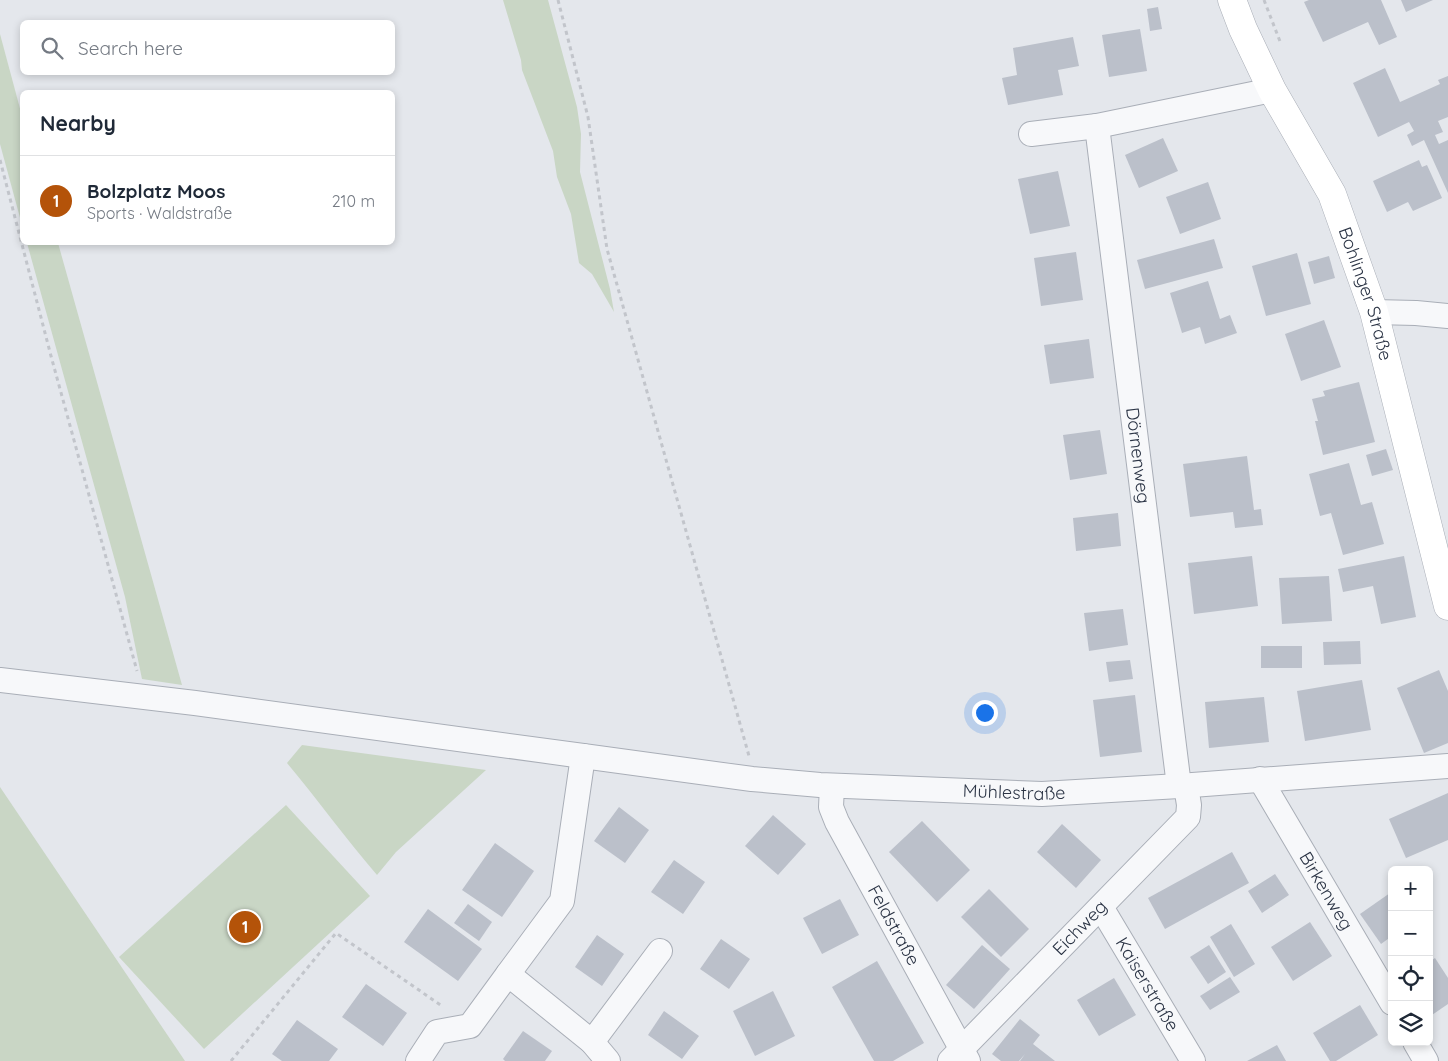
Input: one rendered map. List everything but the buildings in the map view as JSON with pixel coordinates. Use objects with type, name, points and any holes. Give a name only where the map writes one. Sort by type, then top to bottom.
[{"type":"main road","name":"Bohlinger Straße","points":[[1232,0],[1243,29],[1272,90],[1332,194],[1374,312],[1448,606]]},
{"type":"street","points":[[1031,134],[1097,126],[1272,90]]},
{"type":"street","name":"Dörnenweg","points":[[1097,126],[1183,786]]},
{"type":"street","points":[[1374,312],[1448,316]]},
{"type":"street","name":"Mühlestraße","points":[[0,680],[142,697],[752,779],[832,786],[1042,794],[1183,786],[1448,766]]},
{"type":"street","points":[[418,1061],[437,1032],[470,1026],[562,901],[583,756]]},
{"type":"street","name":"Birkenweg","points":[[1260,779],[1391,1001]]},
{"type":"street","name":"Feldstraße","points":[[832,786],[831,806],[837,822],[960,1057]]},
{"type":"street","name":"Eichweg","points":[[960,1057],[1188,817],[1189,806],[1183,786]]},
{"type":"street","name":"Kaiserstraße","points":[[1101,907],[1193,1061]]},
{"type":"street","points":[[592,1042],[660,952]]},
{"type":"street","points":[[508,974],[592,1042],[608,1061]]},
{"type":"street","points":[[1417,1046],[1426,1061]]},
{"type":"path","points":[[558,0],[588,117],[607,248],[748,750],[752,779]]},
{"type":"path","points":[[0,160],[20,238]]},
{"type":"path","points":[[22,245],[50,356],[137,668],[142,697]]},
{"type":"path","points":[[231,1061],[336,933],[470,1026]]},
{"type":"green space","points":[[503,0],[548,0],[577,107],[581,134],[580,172],[610,289],[614,312],[592,274],[579,263],[571,214],[557,177],[553,151],[522,70],[521,60]]},
{"type":"green space","points":[[0,34],[20,109],[20,218],[0,144]]},
{"type":"green space","points":[[28,245],[59,245],[182,685],[142,679],[125,597]]},
{"type":"green space","points":[[302,745],[486,770],[396,852],[377,875],[287,763]]},
{"type":"green space","points":[[0,787],[185,1061],[0,1061]]},
{"type":"green space","points":[[286,805],[370,896],[204,1049],[119,957]]},
{"type":"place","name":"Bolzplatz Moos","points":[[245,927]]}]
